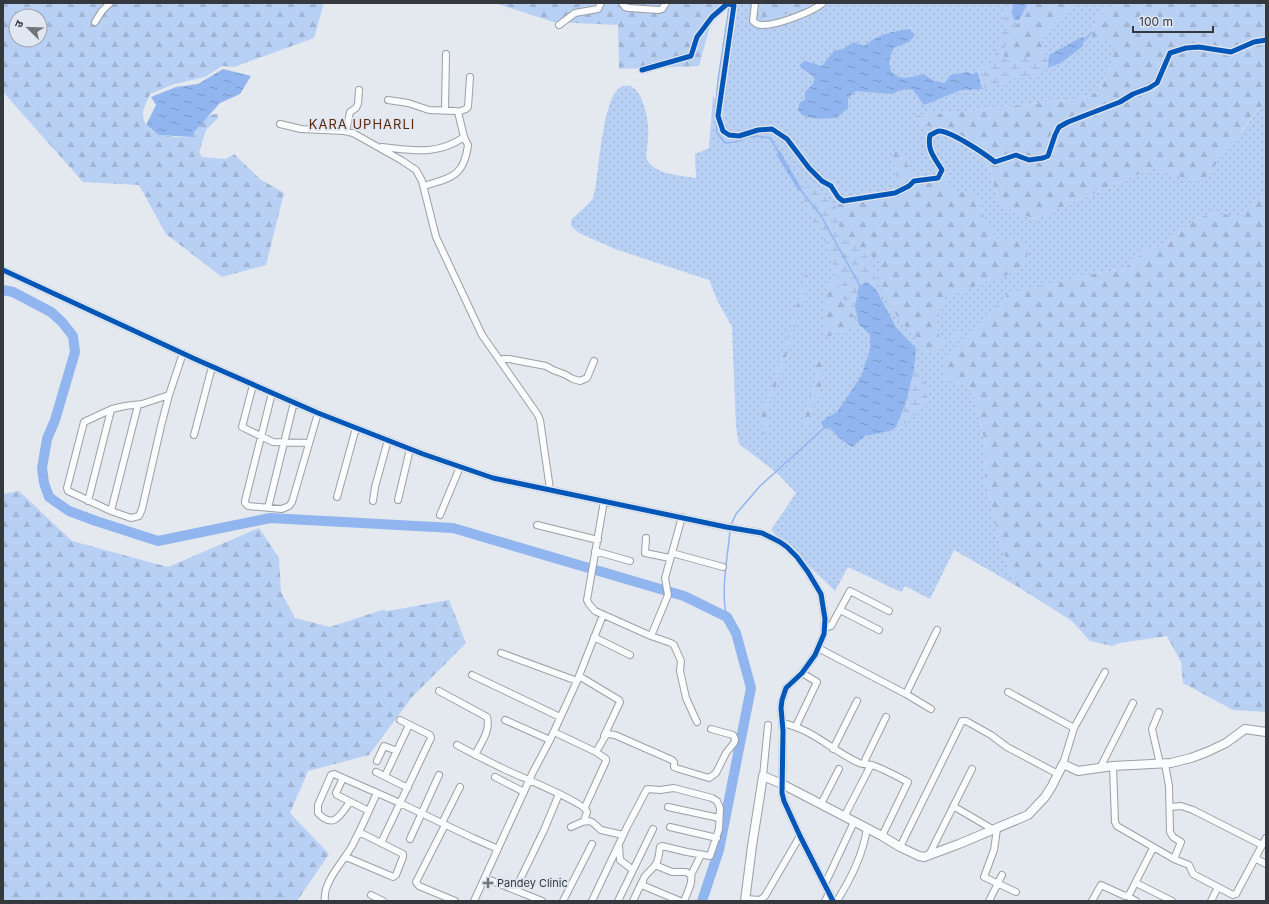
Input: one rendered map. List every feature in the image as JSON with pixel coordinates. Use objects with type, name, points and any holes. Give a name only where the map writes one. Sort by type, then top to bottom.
[{"type":"street","points":[[96,22],[102,10],[110,3]]},
{"type":"street","points":[[559,25],[573,14],[598,8],[601,3]]},
{"type":"street","points":[[622,3],[625,7],[629,8],[660,10],[666,3]]},
{"type":"street","points":[[755,3],[753,21],[760,25],[778,23],[816,9],[823,3]]},
{"type":"street","points":[[642,70],[691,56],[697,37],[712,17],[727,4],[735,4],[718,116],[723,131],[729,135],[739,136],[758,130],[772,129],[787,139],[809,168],[822,181],[831,186],[838,197],[844,200],[895,193],[909,186],[913,181],[938,178],[942,170],[931,152],[929,143],[930,135],[939,131],[952,135],[995,162],[1016,155],[1029,160],[1043,158],[1048,156],[1054,134],[1060,127],[1068,122],[1120,102],[1157,83],[1170,53],[1186,48],[1199,47],[1231,52],[1254,42],[1266,40]]},
{"type":"street","points":[[445,110],[446,54]]},
{"type":"street","points":[[388,100],[408,103],[429,110],[458,112],[468,107],[470,77]]},
{"type":"street","points":[[346,131],[350,112],[356,108],[358,104],[359,90]]},
{"type":"street","points":[[424,186],[452,176],[460,169],[466,157],[468,145],[464,137],[458,112]]},
{"type":"street","points":[[280,124],[301,129],[346,131],[380,147],[416,170],[419,174],[424,186],[436,237],[482,335],[536,412],[540,420],[550,489]]},
{"type":"street","points":[[380,147],[420,151],[432,150],[449,146],[464,137]]},
{"type":"street","points":[[3,270],[212,367],[318,413],[460,467],[493,478],[726,527],[762,533],[787,547],[797,557],[808,572],[821,594],[826,619],[825,628],[818,648],[802,673],[792,682],[784,693],[781,708],[783,731],[783,798],[800,836],[834,901]]},
{"type":"street","points":[[169,395],[138,405],[125,406],[110,410],[83,423],[67,488],[68,491],[111,511],[133,518],[140,515],[169,395],[183,353]]},
{"type":"street","points":[[500,361],[503,359],[509,359],[543,365],[580,381],[587,378],[594,361]]},
{"type":"street","points":[[194,435],[212,367]]},
{"type":"street","points":[[253,384],[242,426],[273,442],[309,443]]},
{"type":"street","points":[[272,393],[245,503],[248,506],[284,508],[292,502],[318,413]]},
{"type":"street","points":[[268,508],[294,402]]},
{"type":"street","points":[[111,511],[138,405]]},
{"type":"street","points":[[88,501],[110,410]]},
{"type":"street","points":[[337,497],[356,428]]},
{"type":"street","points":[[373,501],[375,487],[388,440]]},
{"type":"street","points":[[398,500],[410,448]]},
{"type":"street","points":[[440,515],[460,467]]},
{"type":"street","points":[[604,501],[587,600],[592,608],[604,615],[674,645],[681,661],[680,671],[686,698],[697,722]]},
{"type":"street","points":[[651,636],[668,595],[665,578],[682,518]]},
{"type":"street","points":[[537,525],[598,540]]},
{"type":"street","points":[[646,538],[645,553],[671,556],[723,566]]},
{"type":"street","points":[[595,554],[630,561]]},
{"type":"street","points":[[825,628],[831,626],[850,591],[889,610]]},
{"type":"street","points":[[840,610],[879,630]]},
{"type":"street","points":[[474,901],[529,780],[554,732],[604,615]]},
{"type":"street","points":[[906,694],[937,630]]},
{"type":"street","points":[[594,637],[630,655]]},
{"type":"street","points":[[818,648],[932,709]]},
{"type":"street","points":[[501,652],[578,678],[620,700],[596,752]]},
{"type":"street","points":[[763,776],[821,804],[918,856],[929,855],[995,830],[1030,813],[1045,796],[1058,774],[1063,764],[1074,728],[1105,672]]},
{"type":"street","points":[[796,726],[817,682],[802,673]]},
{"type":"street","points":[[472,675],[560,717]]},
{"type":"street","points":[[438,691],[487,717],[488,724],[484,740],[475,755]]},
{"type":"street","points":[[1008,692],[1074,728]]},
{"type":"street","points":[[833,749],[857,701]]},
{"type":"street","points":[[1100,768],[1133,703]]},
{"type":"street","points":[[1159,712],[1152,729],[1169,786],[1170,833],[1181,842],[1174,859]]},
{"type":"street","points":[[844,817],[868,764],[866,759],[886,717]]},
{"type":"street","points":[[381,843],[431,737],[430,735],[400,720]]},
{"type":"street","points":[[505,720],[550,740]]},
{"type":"street","points":[[900,847],[960,722],[963,720],[988,733],[1007,747],[1058,774]]},
{"type":"street","points":[[782,723],[796,726],[820,738],[825,744],[857,762],[868,764],[908,782],[882,836]]},
{"type":"street","points":[[385,776],[409,725]]},
{"type":"street","points":[[768,725],[763,776],[752,846],[746,900],[760,900],[765,896],[800,836]]},
{"type":"street","points":[[604,736],[608,734],[616,735],[672,760],[675,767],[707,778],[716,773],[726,753],[734,744],[735,739],[734,735],[711,729]]},
{"type":"street","points":[[1063,764],[1078,770],[1113,766],[1163,764],[1190,759],[1207,752],[1226,742],[1245,729],[1266,732]]},
{"type":"street","points":[[554,732],[596,752],[606,760],[585,808],[587,811],[584,821]]},
{"type":"street","points":[[377,761],[384,746],[397,751]]},
{"type":"street","points":[[458,746],[585,808]]},
{"type":"street","points":[[1113,766],[1116,825],[1120,829],[1153,848],[1189,865],[1193,874],[1233,895],[1236,894],[1266,838]]},
{"type":"street","points":[[821,804],[839,769]]},
{"type":"street","points":[[929,855],[972,769]]},
{"type":"street","points":[[376,772],[408,788]]},
{"type":"street","points":[[350,802],[335,820],[325,819],[318,813],[318,805],[331,775],[334,774],[498,849]]},
{"type":"street","points":[[410,839],[439,775]]},
{"type":"street","points":[[495,777],[524,792]]},
{"type":"street","points":[[343,778],[336,794],[369,811]]},
{"type":"street","points":[[455,901],[419,886],[416,883],[460,787]]},
{"type":"street","points":[[592,901],[646,790],[649,788],[660,790],[674,788],[713,798],[720,807],[719,830],[710,856],[662,846],[660,848],[655,866],[642,882],[632,901]]},
{"type":"street","points":[[325,901],[324,897],[334,872],[346,857],[377,793]]},
{"type":"street","points":[[515,890],[544,830],[559,794]]},
{"type":"street","points":[[953,806],[995,830]]},
{"type":"street","points":[[1170,807],[1181,806],[1193,810],[1262,846]]},
{"type":"street","points":[[668,807],[719,818]]},
{"type":"street","points":[[571,827],[584,821],[592,822],[601,830],[623,835]]},
{"type":"street","points":[[825,884],[854,822]]},
{"type":"street","points":[[670,827],[717,838]]},
{"type":"street","points":[[837,901],[858,862],[864,846],[867,828]]},
{"type":"street","points":[[618,901],[653,829]]},
{"type":"street","points":[[995,830],[994,850],[984,877],[1016,892]]},
{"type":"street","points":[[346,857],[393,877],[396,875],[403,855],[359,832]]},
{"type":"street","points":[[563,901],[592,844]]},
{"type":"street","points":[[619,844],[620,860],[633,870]]},
{"type":"street","points":[[1127,896],[1130,896],[1153,848]]},
{"type":"street","points":[[684,901],[692,879],[691,875],[700,855]]},
{"type":"street","points":[[1255,858],[1266,864]]},
{"type":"street","points":[[655,866],[672,872],[686,872],[691,875]]},
{"type":"street","points":[[989,901],[1002,874]]},
{"type":"street","points":[[485,878],[542,901]]},
{"type":"street","points":[[642,882],[645,887],[680,901]]},
{"type":"street","points":[[1136,883],[1172,901]]},
{"type":"street","points":[[1092,901],[1101,885],[1136,901]]},
{"type":"street","points":[[1211,901],[1218,887]]},
{"type":"street","points":[[825,901],[829,893]]},
{"type":"street","points":[[371,895],[383,901]]},
{"type":"green space","points":[[3,3],[324,3],[314,38],[234,67],[222,66],[205,77],[174,84],[150,94],[143,110],[145,122],[154,132],[162,135],[177,137],[192,137],[196,129],[205,118],[218,114],[218,118],[206,130],[199,152],[202,157],[226,159],[234,154],[260,179],[284,193],[266,265],[222,277],[166,234],[139,185],[83,182],[3,92]]},
{"type":"green space","points":[[495,3],[730,3],[713,16],[699,66],[619,69],[618,25],[553,22]]},
{"type":"green space","points":[[738,3],[763,3],[761,18],[773,19],[815,3],[1120,3],[1098,13],[1091,36],[1117,45],[1105,78],[1098,92],[1077,99],[916,116],[914,120],[935,128],[981,156],[989,168],[1000,206],[1034,219],[1156,167],[1173,176],[1243,130],[1257,110],[1266,104],[1266,190],[1237,217],[1213,213],[1195,219],[1164,245],[1147,249],[1124,269],[1097,273],[946,379],[972,389],[986,447],[985,477],[999,539],[1015,585],[954,550],[930,599],[905,586],[901,592],[848,567],[835,591],[771,530],[796,493],[776,472],[739,444],[736,427],[732,327],[718,302],[709,280],[615,249],[579,233],[571,226],[571,220],[593,198],[607,112],[613,96],[621,87],[632,87],[641,98],[648,129],[646,158],[650,164],[661,171],[696,178],[695,154],[709,148],[713,96],[725,118],[723,112],[725,80]]},
{"type":"green space","points":[[763,3],[815,3],[773,19],[761,18]]},
{"type":"green space","points":[[1006,3],[1013,3],[1012,13],[1014,20],[1019,20],[1003,51],[1005,59],[1049,55],[1048,68],[1040,73],[982,89],[978,73],[993,60],[1003,30]]},
{"type":"green space","points":[[1029,3],[1072,3],[1066,14],[1059,18],[1042,38],[1043,56],[1005,59],[1003,51],[1009,37]]},
{"type":"green space","points":[[1120,3],[1266,3],[1266,104],[1257,110],[1203,181],[1173,176],[1156,167],[1034,219],[1000,206],[989,168],[981,156],[935,128],[914,120],[916,116],[1077,99],[1098,92],[1105,78],[1116,45],[1091,37],[1098,13]]},
{"type":"green space","points":[[900,150],[916,183],[945,177],[949,179],[948,188],[978,195],[985,223],[999,240],[1019,237],[1028,250],[1026,264],[1013,273],[946,296],[938,317],[940,339],[944,340],[964,329],[952,341],[943,347],[927,353],[899,319],[887,300],[880,282],[882,263],[851,242],[841,231],[837,223],[840,200],[900,194],[900,184],[890,155]]},
{"type":"green space","points":[[811,186],[828,199],[839,211],[838,224],[855,245],[861,248],[875,269],[875,288],[867,282],[855,307],[859,325],[840,294],[838,278],[834,275],[832,259],[822,235],[799,191],[801,188]]},
{"type":"green space","points":[[1266,190],[1266,712],[1233,710],[1183,683],[1181,662],[1167,636],[1120,643],[1112,646],[1090,641],[1072,621],[1015,585],[999,539],[985,477],[986,447],[972,389],[945,379],[944,361],[1008,294],[1097,273],[1124,269],[1147,249],[1164,245],[1195,219],[1213,213],[1237,216]]},
{"type":"green space","points":[[805,275],[809,276],[789,348],[766,414],[770,434],[763,433],[761,411],[785,347]]},
{"type":"green space","points":[[834,275],[838,278],[840,294],[859,325],[827,337],[821,333],[829,281]]},
{"type":"green space","points":[[817,354],[820,354],[822,382],[819,395],[811,412],[810,427],[804,428],[806,406],[815,378]]},
{"type":"green space","points":[[914,370],[928,386],[929,403],[907,423],[896,427],[906,402]]},
{"type":"green space","points":[[19,491],[72,541],[168,567],[259,528],[279,558],[281,592],[295,618],[330,627],[382,610],[388,611],[449,600],[466,643],[412,697],[369,755],[308,771],[290,813],[329,854],[297,901],[3,901],[3,494]]},
{"type":"water","points":[[1013,3],[1027,3],[1019,20],[1014,20],[1012,13]]},
{"type":"water","points":[[909,29],[915,35],[909,42],[894,48],[890,58],[889,62],[891,71],[894,74],[904,78],[909,78],[924,74],[934,81],[945,83],[950,75],[968,72],[972,75],[976,72],[978,73],[982,89],[961,90],[924,105],[913,90],[905,89],[891,94],[856,91],[848,98],[848,108],[836,118],[810,118],[801,114],[798,110],[800,102],[805,100],[805,92],[812,85],[815,79],[799,65],[805,61],[822,66],[834,51],[843,49],[854,42],[863,46],[882,35]]},
{"type":"water","points":[[1082,37],[1084,38],[1083,46],[1061,63],[1048,68],[1049,55]]},
{"type":"water","points":[[223,69],[251,76],[240,94],[220,103],[194,132],[192,137],[159,135],[146,125],[156,105],[151,97],[176,87],[198,84]]},
{"type":"water","points":[[780,151],[801,188],[799,191],[776,154]]},
{"type":"water","points":[[867,282],[875,288],[897,329],[916,348],[914,370],[906,402],[896,427],[890,431],[865,436],[852,447],[839,438],[830,428],[825,429],[821,423],[826,418],[837,412],[861,376],[870,350],[870,334],[859,325],[855,307],[859,286]]},
{"type":"waterway","points":[[715,114],[718,80],[729,7]]},
{"type":"waterway","points":[[1084,41],[1092,32]]},
{"type":"waterway","points":[[716,118],[717,133],[725,143],[736,142],[747,137],[757,136],[770,138],[779,153]]},
{"type":"waterway","points":[[800,189],[821,216],[860,286]]},
{"type":"waterway","points":[[3,290],[13,292],[51,312],[62,322],[73,336],[75,352],[55,420],[47,439],[42,468],[44,483],[49,497],[69,511],[158,541],[270,518],[453,528],[684,596],[727,617],[736,633],[751,688],[719,850],[702,901]]},
{"type":"waterway","points":[[730,527],[736,514],[760,486],[825,427]]},
{"type":"waterway","points":[[727,617],[724,586],[730,530]]},
{"type":"cycle path","points":[[642,70],[691,56],[697,37],[712,17],[727,4],[734,5],[718,116],[723,131],[729,135],[739,136],[758,130],[772,129],[787,139],[809,168],[822,181],[831,186],[838,197],[843,201],[895,193],[909,186],[914,181],[938,178],[942,170],[929,145],[930,135],[937,131],[944,132],[959,139],[995,162],[1016,155],[1029,160],[1043,158],[1048,156],[1059,127],[1068,122],[1120,102],[1157,83],[1170,53],[1186,48],[1199,47],[1231,52],[1254,42],[1266,40]]},
{"type":"cycle path","points":[[3,270],[195,359],[318,413],[423,454],[493,478],[726,527],[762,533],[787,547],[797,557],[808,572],[821,594],[825,619],[824,634],[815,655],[802,673],[786,688],[782,700],[782,793],[784,801],[800,836],[833,901]]},
{"type":"place","name":"Pandey Clinic","points":[[488,883]]},
{"type":"district","name":"KARA UPHARLI","points":[[362,124]]}]
